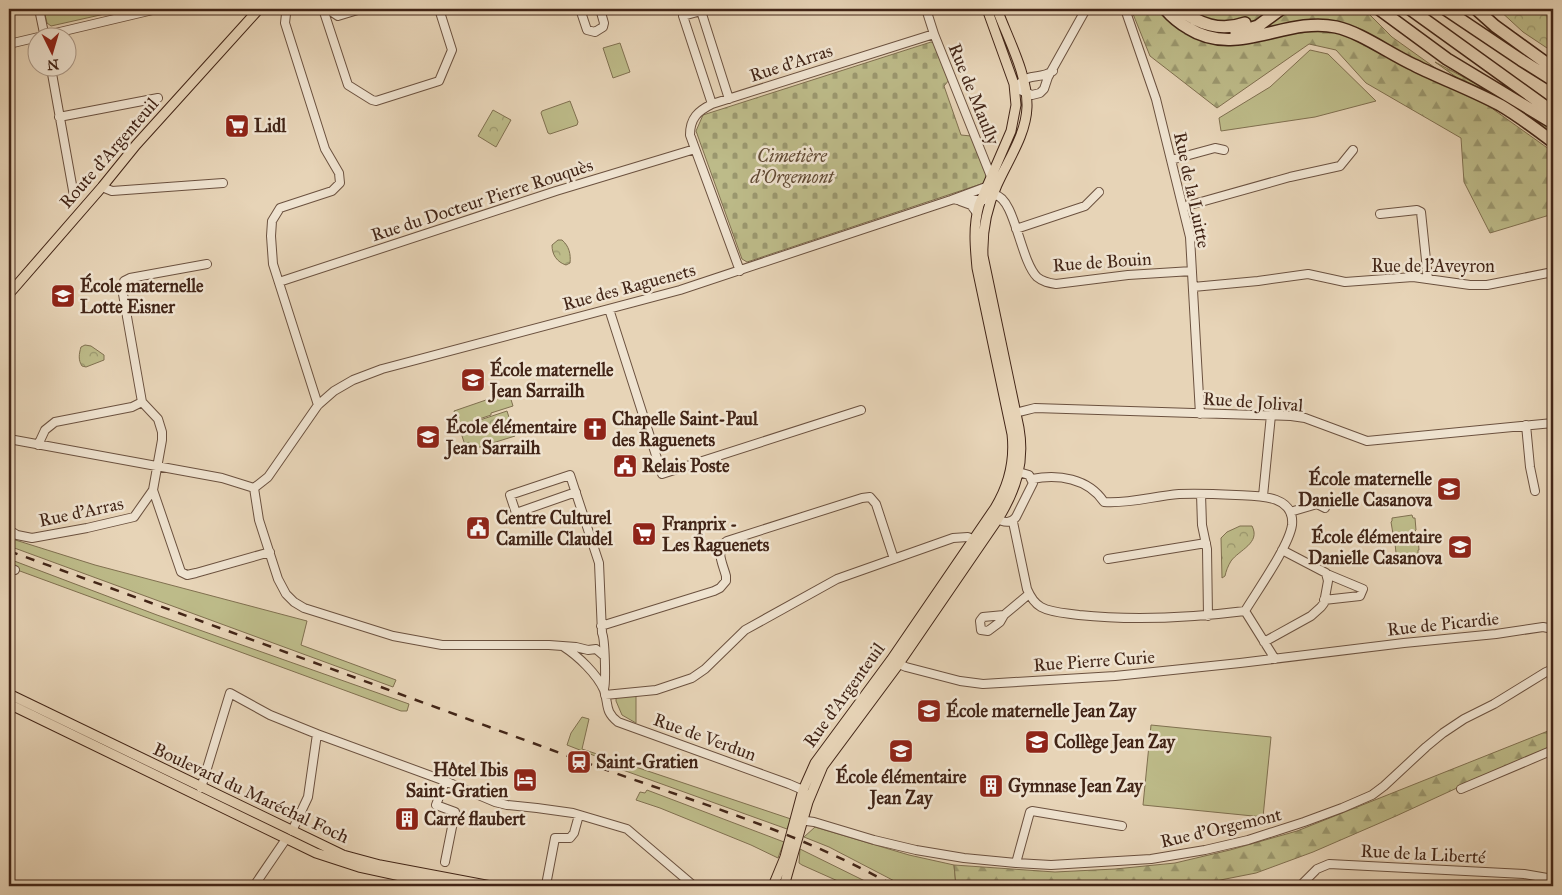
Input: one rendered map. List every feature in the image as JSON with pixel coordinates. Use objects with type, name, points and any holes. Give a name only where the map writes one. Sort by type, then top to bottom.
[{"type":"highway","points":[[1165,9],[1178,22],[1200,36],[1230,40],[1306,26],[1326,25],[1346,30],[1499,105],[1553,142]]},
{"type":"highway","points":[[1179,9],[1195,20],[1213,26],[1230,26],[1250,22],[1270,9]]},
{"type":"highway","points":[[1178,22],[1204,32],[1234,33],[1258,26],[1280,9]]},
{"type":"highway","points":[[1379,9],[1447,59],[1553,123]]},
{"type":"highway","points":[[1410,9],[1553,112]]},
{"type":"highway","points":[[1445,9],[1553,80]]},
{"type":"highway","points":[[1476,9],[1495,26],[1553,68]]},
{"type":"main road","points":[[987,9],[1015,88],[1016,105],[1011,132],[991,176],[991,191],[984,225],[983,256],[1012,414]]},
{"type":"main road","points":[[997,9],[1024,79],[1027,106],[1025,122],[1020,136],[991,191],[981,200],[977,212],[975,244],[977,268],[1012,414]]},
{"type":"main road","name":"Route d'Argenteuil","points":[[9,294],[136,145],[258,10]]},
{"type":"main road","name":"Rue d'Argenteuil","points":[[773,886],[816,780],[827,759],[994,517],[1010,497],[1018,474],[1021,446],[1012,414]]},
{"type":"main road","name":"Rue d'Argenteuil","points":[[994,517],[1008,479],[1013,442],[1012,414]]},
{"type":"main road","name":"Rue d'Argenteuil","points":[[784,886],[799,820],[803,790],[808,776],[823,752],[894,662]]},
{"type":"main road","name":"Boulevard du Maréchal Foch","points":[[9,694],[336,852],[358,860],[490,886]]},
{"type":"main road","name":"Boulevard du Maréchal Foch","points":[[9,704],[286,840],[323,856],[434,885],[447,886]]},
{"type":"street","points":[[39,9],[43,28]]},
{"type":"street","points":[[74,28],[136,11],[157,9]]},
{"type":"street","points":[[289,9],[286,14],[285,23],[325,149],[339,173],[340,183],[332,191],[280,208],[272,221],[273,264],[318,405]]},
{"type":"street","points":[[323,9],[348,85],[376,101],[439,80],[452,50],[439,9]]},
{"type":"street","points":[[331,9],[338,16],[361,9]]},
{"type":"street","points":[[580,9],[587,30],[596,32],[604,23],[600,9]]},
{"type":"street","name":"Rue de Maully","points":[[926,9],[934,34],[991,176]]},
{"type":"street","points":[[1027,106],[1044,89],[1086,9]]},
{"type":"street","name":"Rue de la Luitte","points":[[1124,9],[1156,99],[1190,237],[1200,414]]},
{"type":"street","points":[[712,104],[681,12],[701,11],[729,99]]},
{"type":"street","name":"Rue d'Arras","points":[[740,270],[690,135],[690,126],[693,118],[712,104],[934,34]]},
{"type":"street","points":[[9,44],[28,40]]},
{"type":"street","points":[[1038,94],[1026,93],[1015,88],[1024,79],[1034,75],[1048,74],[1052,71]]},
{"type":"street","points":[[52,78],[74,196]]},
{"type":"street","points":[[60,117],[158,98]]},
{"type":"street","points":[[1171,160],[1214,148],[1224,150]]},
{"type":"street","name":"Rue du Docteur Pierre Rouquès","points":[[279,282],[556,191],[695,149]]},
{"type":"street","points":[[1183,207],[1290,177],[1340,166],[1353,150]]},
{"type":"street","points":[[102,187],[112,191],[222,183]]},
{"type":"street","name":"Rue des Raguenets","points":[[254,488],[268,477],[318,405],[334,391],[353,380],[382,369],[680,290],[953,200],[991,191]]},
{"type":"street","name":"Rue de Bouin","points":[[991,191],[1006,201],[1028,263],[1038,278],[1046,282],[1056,284],[1128,275],[1192,271]]},
{"type":"street","points":[[1016,229],[1085,206],[1100,192]]},
{"type":"street","points":[[953,200],[966,202],[977,212]]},
{"type":"street","name":"Rue des Raguenets","points":[[953,200],[981,200]]},
{"type":"street","points":[[1380,214],[1417,210],[1421,212],[1428,279]]},
{"type":"street","points":[[38,445],[45,430],[55,422],[132,407],[142,402],[122,294],[124,281],[130,278],[207,264]]},
{"type":"street","name":"Rue de l'Aveyron","points":[[1193,287],[1308,274],[1345,282],[1413,277],[1470,285],[1487,285],[1553,272]]},
{"type":"street","points":[[609,309],[662,474],[860,410]]},
{"type":"street","name":"Rue d'Arras","points":[[9,530],[17,535],[32,538],[134,517],[153,490],[162,432],[158,419],[142,402]]},
{"type":"street","name":"Rue de Jolival","points":[[1012,414],[1035,408],[1271,415],[1305,418],[1367,441],[1553,422]]},
{"type":"street","points":[[1263,496],[1271,415]]},
{"type":"street","points":[[1526,425],[1530,467],[1535,491]]},
{"type":"street","points":[[9,439],[222,478],[254,488],[259,520],[278,579],[286,594],[304,608],[393,636],[442,645],[550,645],[599,650],[603,659],[606,678],[604,692]]},
{"type":"street","points":[[1008,479],[1025,473],[1032,479],[1033,483],[1013,522],[1024,580],[1029,594],[1040,607],[1055,612],[1135,619],[1208,616],[1245,611]]},
{"type":"street","points":[[576,492],[516,512],[510,495],[570,475],[576,492],[598,564],[605,651],[599,668],[590,670]]},
{"type":"street","points":[[1032,479],[1054,476],[1074,480],[1092,490],[1104,502],[1181,494],[1263,496],[1279,501],[1290,512],[1292,523],[1290,532],[1282,550],[1245,611]]},
{"type":"street","points":[[153,490],[181,572],[187,574],[196,573],[270,552]]},
{"type":"street","points":[[1201,494],[1202,525],[1206,543],[1208,616]]},
{"type":"street","points":[[582,660],[584,654],[596,645],[602,630],[720,588],[726,580],[726,576],[720,549],[722,544],[727,541],[862,498],[870,498],[876,504],[894,559]]},
{"type":"street","points":[[1290,512],[1317,504],[1325,508]]},
{"type":"street","points":[[994,517],[1003,522],[1013,522]]},
{"type":"street","points":[[604,692],[656,690],[692,678],[705,669],[745,630],[837,579],[956,538],[968,537],[977,542]]},
{"type":"street","points":[[1108,559],[1206,543]]},
{"type":"street","points":[[1282,550],[1327,574],[1363,589],[1360,596],[1324,600]]},
{"type":"street","points":[[1264,642],[1317,612],[1324,600],[1328,581],[1327,574]]},
{"type":"street","points":[[1004,614],[983,617],[980,621],[981,630],[985,635],[1000,622],[1004,614],[1029,594]]},
{"type":"street","points":[[1245,611],[1275,659]]},
{"type":"street","name":"Rue de Picardie","points":[[1302,656],[1543,627],[1553,629]]},
{"type":"street","points":[[564,647],[582,660],[604,692]]},
{"type":"street","name":"Rue Pierre Curie","points":[[894,662],[960,681],[983,684],[1115,676],[1302,656]]},
{"type":"street","name":"Rue d'Orgemont","points":[[799,820],[916,850],[1016,864],[1051,866],[1151,859],[1205,850],[1248,840],[1304,822],[1372,795],[1426,747],[1464,719],[1494,704],[1553,669]]},
{"type":"street","name":"Rue de Verdun","points":[[604,692],[608,711],[618,722],[803,790]]},
{"type":"street","points":[[201,788],[230,693],[270,715],[507,805],[579,815],[627,829],[694,886]]},
{"type":"street","points":[[292,831],[308,797],[317,734]]},
{"type":"street","points":[[1461,789],[1553,750]]},
{"type":"street","points":[[445,780],[436,805],[455,812],[445,862]]},
{"type":"street","points":[[803,790],[808,802]]},
{"type":"street","points":[[1016,864],[1032,810],[1122,826]]},
{"type":"street","points":[[546,885],[555,838],[570,838],[574,833],[579,815]]},
{"type":"street","points":[[254,886],[286,840]]},
{"type":"street","name":"Rue de la Liberté","points":[[1300,886],[1317,869],[1329,864],[1524,874],[1553,879]]},
{"type":"green space","points":[[127,9],[51,26],[47,23],[44,10]]},
{"type":"green space","points":[[1131,9],[1364,9],[1392,37],[1553,152],[1553,214],[1490,233],[1464,182],[1461,138],[1366,83],[1336,50],[1309,44],[1217,108],[1150,56]]},
{"type":"green space","points":[[1498,9],[1553,9],[1553,52],[1523,32]]},
{"type":"green space","name":"Cimetière d'Orgemont","points":[[931,42],[936,44],[949,80],[944,86],[961,135],[971,136],[987,177],[984,183],[747,262],[742,259],[696,131],[703,115]]},
{"type":"green space","points":[[620,43],[630,72],[613,78],[603,48]]},
{"type":"green space","points":[[1310,50],[1328,54],[1376,101],[1315,117],[1221,131],[1219,118],[1270,87]]},
{"type":"green space","points":[[1435,62],[1529,112],[1553,128],[1553,137],[1470,87]]},
{"type":"green space","points":[[570,101],[578,122],[577,125],[548,133],[542,111]]},
{"type":"green space","points":[[493,110],[511,120],[496,147],[478,136]]},
{"type":"green space","points":[[558,240],[562,240],[569,250],[570,263],[566,265],[558,260],[553,252],[552,245]]},
{"type":"green space","points":[[85,345],[91,346],[104,355],[104,360],[86,367],[82,366],[79,355],[81,347]]},
{"type":"green space","points":[[509,393],[513,406],[459,426],[454,411],[486,400],[488,404],[487,400]]},
{"type":"green space","points":[[507,411],[515,436],[467,451],[459,427]]},
{"type":"green space","points":[[1412,515],[1415,518],[1415,537],[1418,537],[1418,554],[1398,557],[1391,522],[1392,518]]},
{"type":"green space","points":[[1240,526],[1252,526],[1254,537],[1248,546],[1231,561],[1225,576],[1222,578],[1221,538],[1227,532]]},
{"type":"green space","points":[[9,538],[95,565],[307,621],[301,645],[396,680],[393,687],[9,546]]},
{"type":"green space","points":[[9,559],[157,615],[409,704],[407,711],[401,711],[9,567]]},
{"type":"green space","points":[[619,696],[636,696],[636,723],[622,715],[616,701]]},
{"type":"green space","points":[[582,717],[589,719],[582,749],[791,819],[787,829],[620,769],[621,766],[567,745],[571,733]]},
{"type":"green space","points":[[1151,725],[1271,737],[1263,817],[1143,805]]},
{"type":"green space","points":[[1553,729],[1553,748],[1494,771],[1313,852],[1256,873],[1190,886],[956,886],[954,865],[1055,872],[1115,869],[1175,863],[1230,850],[1297,831]]},
{"type":"green space","points":[[647,790],[784,842],[778,858],[751,845],[636,800],[640,792],[645,793]]},
{"type":"green space","points":[[815,827],[909,855],[954,865],[956,886],[904,886],[829,847],[804,837]]},
{"type":"green space","points":[[800,849],[875,886],[849,886],[802,865],[799,863]]},
{"type":"railway","points":[[9,551],[778,831],[856,866],[894,886]]},
{"type":"place","name":"Lidl","points":[[237,126]]},
{"type":"place","name":"École maternelle Lotte Eisner","points":[[63,296]]},
{"type":"place","name":"École maternelle Jean Sarrailh","points":[[473,380]]},
{"type":"place","name":"Chapelle Saint-Paul des Raguenets","points":[[595,429]]},
{"type":"place","name":"École élémentaire Jean Sarrailh","points":[[428,437]]},
{"type":"place","name":"Relais Poste","points":[[625,466]]},
{"type":"place","name":"École maternelle Danielle Casanova","points":[[1449,489]]},
{"type":"place","name":"Centre Culturel Camille Claudel","points":[[478,528]]},
{"type":"place","name":"Franprix - Les Raguenets","points":[[644,534]]},
{"type":"place","name":"École élémentaire Danielle Casanova","points":[[1460,547]]},
{"type":"place","name":"École maternelle Jean Zay","points":[[929,711]]},
{"type":"place","name":"Collège Jean Zay","points":[[1037,742]]},
{"type":"place","name":"École élémentaire Jean Zay","points":[[901,751]]},
{"type":"place","name":"Saint-Gratien","points":[[579,762]]},
{"type":"place","name":"Hôtel Ibis Saint-Gratien","points":[[525,780]]},
{"type":"place","name":"Gymnase Jean Zay","points":[[991,786]]},
{"type":"place","name":"Carré flaubert","points":[[407,819]]}]
